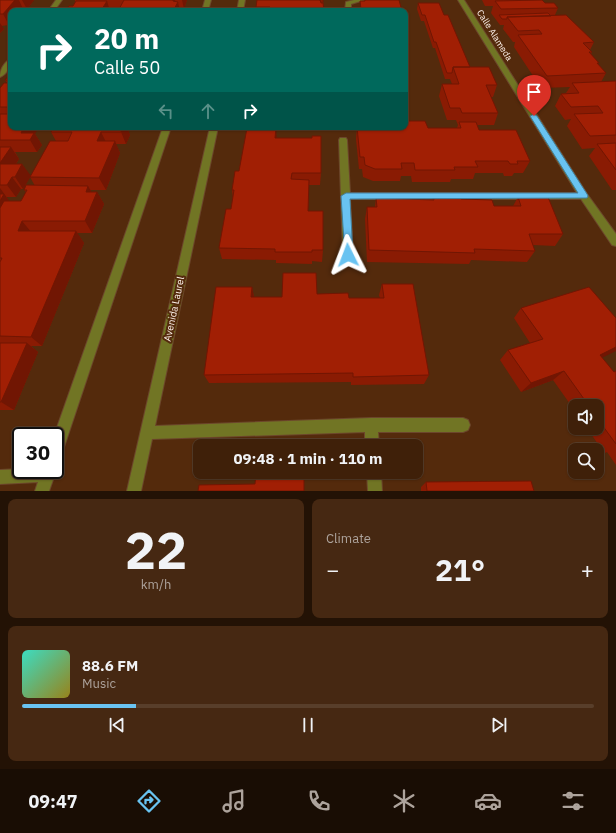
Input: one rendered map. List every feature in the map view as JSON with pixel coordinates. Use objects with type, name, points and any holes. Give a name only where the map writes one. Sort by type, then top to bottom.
[{"type":"street","points":[[348,8],[348,3],[361,0]]},
{"type":"street","name":"Calle Alameda","points":[[461,0],[584,196],[616,242]]},
{"type":"street","points":[[0,75],[8,65]]},
{"type":"street","points":[[64,427],[166,130]]},
{"type":"street","name":"Avenida Laurel","points":[[134,491],[213,130]]},
{"type":"street","points":[[343,140],[348,255]]},
{"type":"street","points":[[346,196],[584,196]]},
{"type":"street","points":[[146,433],[371,424],[463,425]]},
{"type":"street","points":[[371,424],[372,439]]},
{"type":"street","points":[[0,476],[12,475]]},
{"type":"street","points":[[42,491],[46,479]]},
{"type":"street","points":[[374,479],[375,491]]},
{"type":"building","points":[[0,0],[15,0],[3,14],[0,14]]},
{"type":"building","points":[[124,0],[173,0],[178,2],[175,8],[120,8]]},
{"type":"building","points":[[257,0],[320,0],[321,3],[323,3],[324,8],[270,8],[256,7]]},
{"type":"building","points":[[399,0],[401,8],[361,8],[360,1]]},
{"type":"building","points":[[542,0],[545,3],[554,3],[558,8],[501,9],[495,1]]},
{"type":"building","points":[[76,1],[107,1],[103,8],[67,8],[69,6],[73,6]]},
{"type":"building","points":[[418,3],[439,3],[444,15],[448,15],[470,67],[453,67],[452,73],[447,73],[425,15],[422,15]]},
{"type":"building","points":[[548,13],[551,16],[507,17],[507,19],[502,19],[499,15]]},
{"type":"building","points":[[566,15],[594,42],[583,43],[592,52],[589,52],[606,73],[547,76],[518,35],[542,34],[539,30],[518,31],[507,17]]},
{"type":"building","points":[[453,67],[489,67],[497,85],[486,85],[498,113],[462,113],[460,108],[450,108],[442,84],[459,84]]},
{"type":"building","points":[[616,81],[616,135],[590,136],[574,114],[603,113],[598,106],[571,107],[561,94],[579,93],[572,83]]},
{"type":"building","points":[[4,83],[8,83],[8,107],[0,107],[0,88]]},
{"type":"building","points":[[0,114],[8,114],[8,130],[22,130],[21,133],[34,133],[30,140],[0,140]]},
{"type":"building","points":[[408,121],[425,121],[428,128],[461,128],[459,122],[476,122],[479,130],[516,130],[530,161],[517,161],[518,164],[510,164],[508,161],[475,161],[478,167],[454,167],[455,170],[415,170],[414,163],[401,163],[402,169],[375,169],[365,165],[364,157],[360,157],[357,130],[408,130]]},
{"type":"building","points":[[52,130],[122,130],[121,132],[101,132],[97,141],[115,141],[99,178],[30,177],[50,141],[68,141],[72,132],[51,132]]},
{"type":"building","points":[[247,130],[276,130],[275,138],[312,138],[312,136],[321,136],[321,173],[292,173],[291,179],[309,180],[308,211],[323,211],[323,250],[312,250],[312,252],[275,252],[275,249],[219,248],[226,209],[231,209],[235,171],[239,171]]},
{"type":"building","points":[[616,143],[616,170],[597,144]]},
{"type":"building","points":[[0,147],[11,147],[0,163]]},
{"type":"building","points":[[0,164],[22,164],[15,177],[12,177],[7,185],[0,185]]},
{"type":"building","points":[[26,185],[88,186],[86,192],[97,192],[85,221],[22,221],[18,231],[76,231],[31,337],[0,336],[0,262],[2,258],[0,258],[0,208],[4,201],[21,201],[27,190],[24,190]]},
{"type":"building","points":[[0,194],[4,194],[0,201]]},
{"type":"building","points":[[433,196],[492,200],[494,206],[521,206],[518,197],[548,197],[563,234],[529,234],[535,251],[474,249],[475,253],[369,250],[367,207],[377,207],[376,198],[434,200]]},
{"type":"building","points":[[283,273],[316,273],[317,294],[348,293],[349,298],[384,298],[382,284],[413,284],[429,375],[353,377],[353,373],[204,375],[216,287],[252,287],[251,297],[282,297]]},
{"type":"building","points":[[589,287],[616,318],[616,347],[600,355],[614,372],[616,371],[616,444],[604,428],[604,399],[584,399],[564,371],[531,383],[508,350],[543,339],[521,308]]},
{"type":"building","points":[[0,343],[27,343],[1,402],[0,402]]},
{"type":"building","points":[[255,479],[304,479],[304,491],[198,491],[199,485],[255,484]]},
{"type":"building","points":[[531,481],[534,491],[427,491],[426,482]]},
{"type":"route","points":[[348,255],[346,196],[584,196],[534,116]]}]
